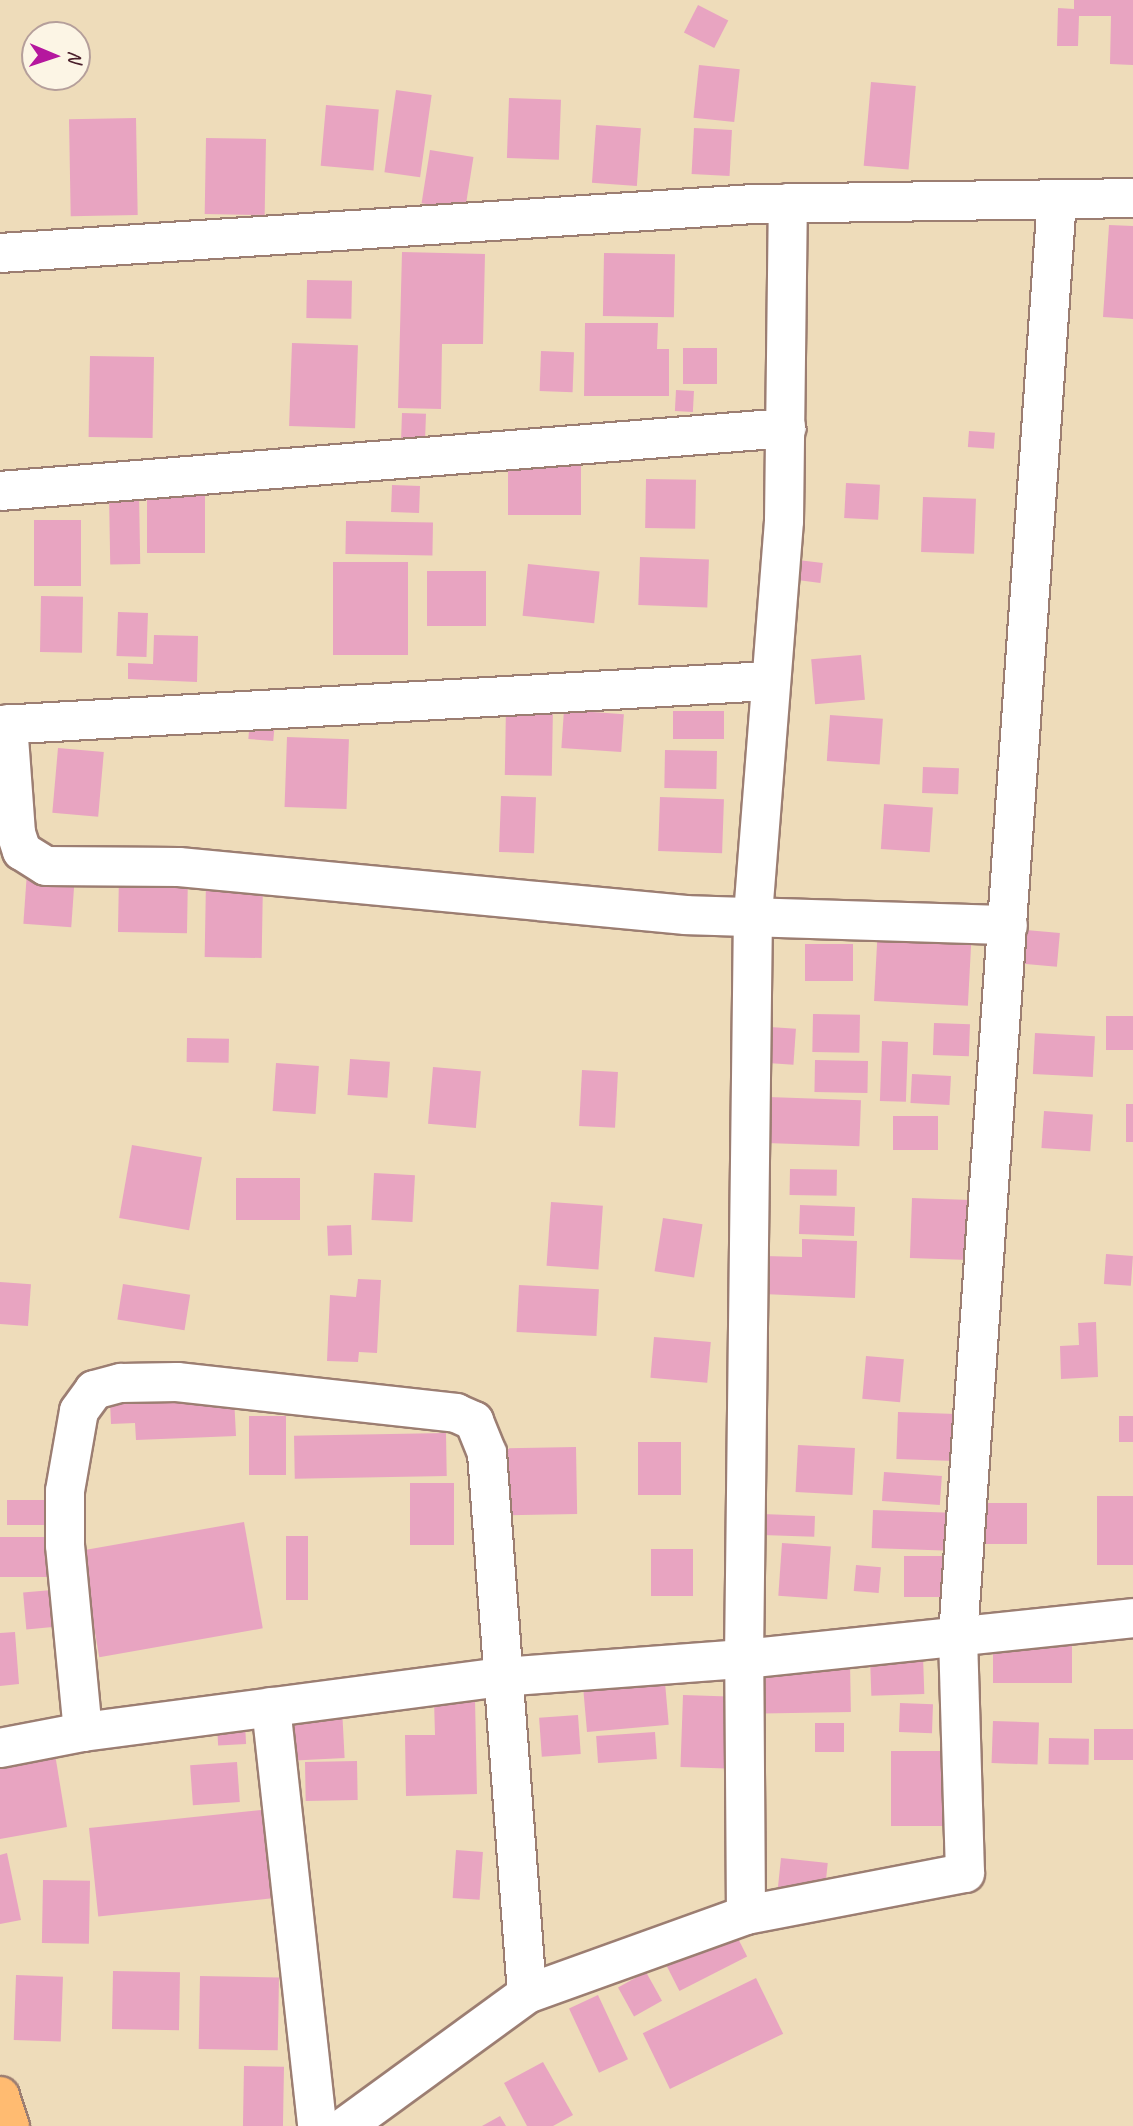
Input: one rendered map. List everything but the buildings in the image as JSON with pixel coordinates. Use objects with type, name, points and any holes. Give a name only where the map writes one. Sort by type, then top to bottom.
[{"type":"main road","points":[[0,2096],[10,2126]]},
{"type":"street","points":[[0,253],[789,203],[1133,198]]},
{"type":"street","points":[[345,2126],[527,1994],[746,1914],[965,1873],[958,1636],[1057,199]]},
{"type":"street","points":[[746,1914],[744,1659],[753,915],[768,681],[784,521],[789,203]]},
{"type":"street","points":[[0,491],[786,428]]},
{"type":"street","points":[[768,681],[4,724],[16,833],[22,851],[46,866],[179,867],[491,900],[686,915],[1007,925]]},
{"type":"street","points":[[83,1732],[65,1545],[68,1467],[79,1411],[94,1390],[121,1383],[177,1382],[456,1413],[474,1421],[488,1453],[502,1677],[527,1994]]},
{"type":"street","points":[[0,1748],[83,1732],[502,1677],[744,1659],[1133,1618]]},
{"type":"street","points":[[271,1707],[317,2126]]}]
